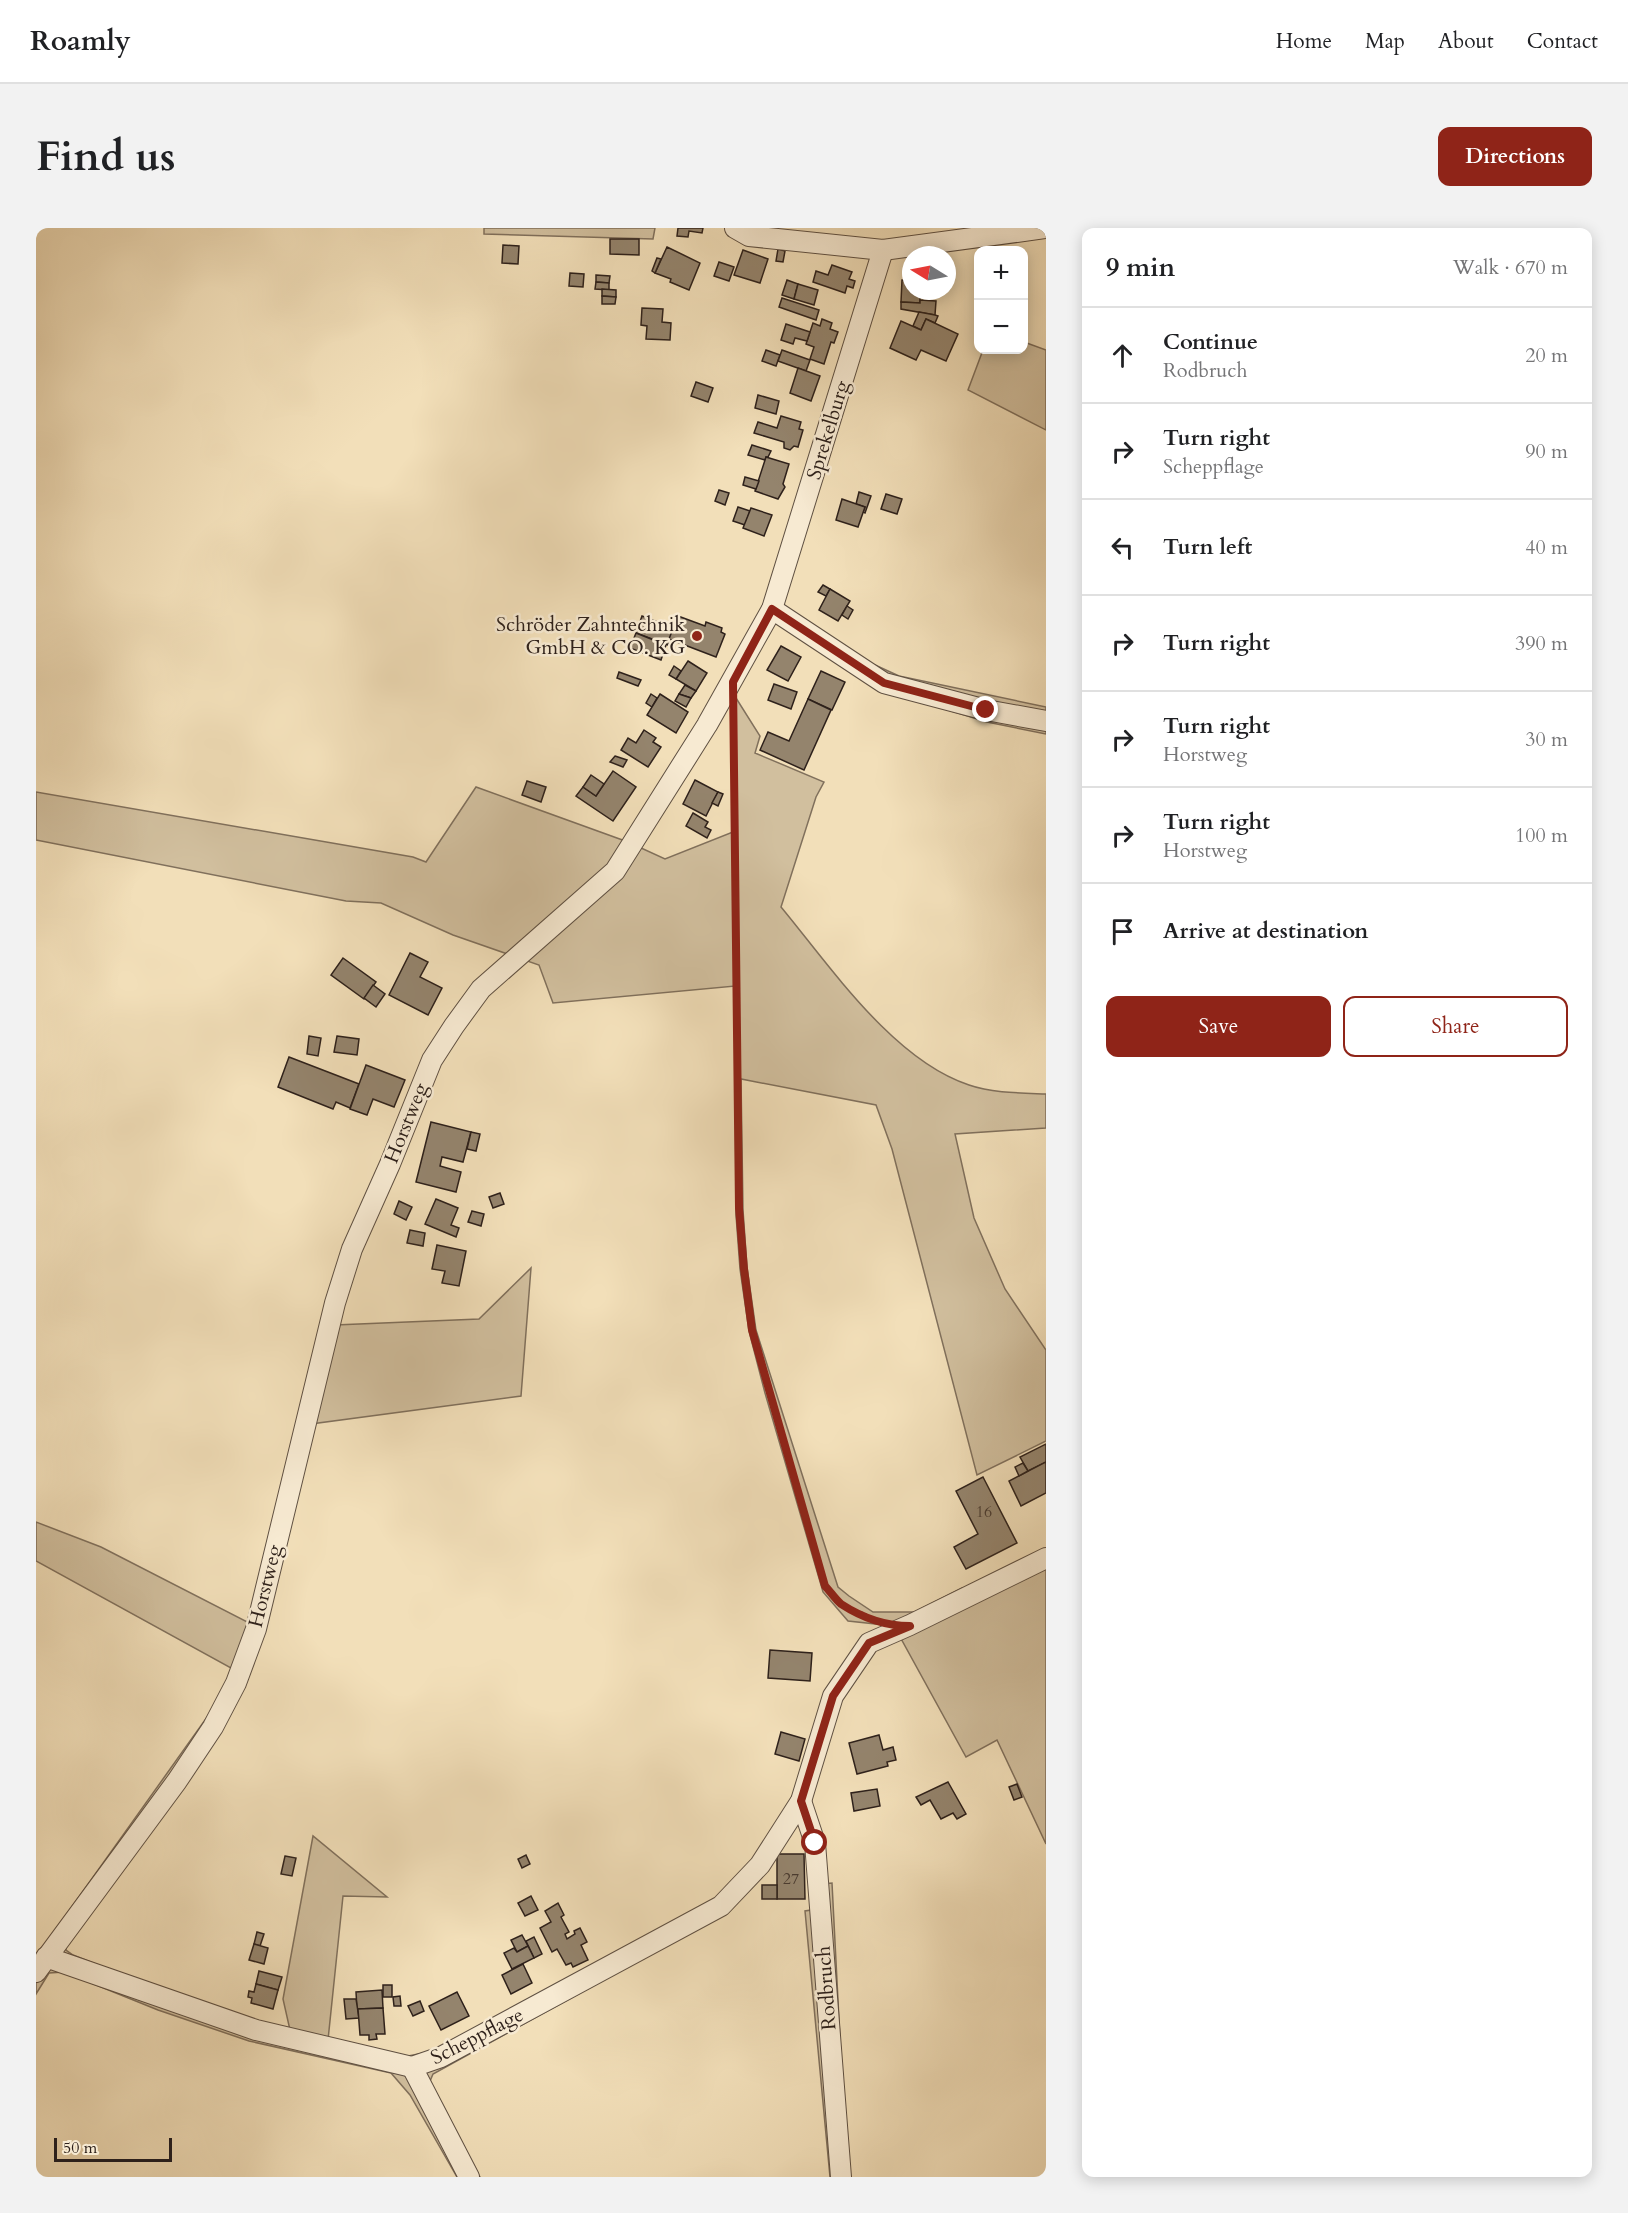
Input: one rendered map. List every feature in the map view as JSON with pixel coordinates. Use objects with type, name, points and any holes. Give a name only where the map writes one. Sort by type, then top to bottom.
[{"type":"street","points":[[735,228],[749,236],[883,250],[1046,228]]},
{"type":"street","name":"Sprekelburg","points":[[772,609],[883,250]]},
{"type":"street","points":[[772,609],[884,683],[986,710],[1046,721]]},
{"type":"street","name":"Horstweg","points":[[41,1964],[177,1780],[213,1727],[236,1683],[256,1629],[345,1270],[432,1060],[453,1026],[482,989],[615,871],[733,682],[772,609]]},
{"type":"street","name":"Scheppflage","points":[[41,1964],[256,2030],[412,2067],[441,2057],[721,1906],[760,1865],[801,1801],[833,1696],[869,1643],[910,1626],[1046,1558]]},
{"type":"street","name":"Rodbruch","points":[[801,1801],[815,1843],[841,2177]]},
{"type":"street","points":[[788,1824],[810,1824]]},
{"type":"street","points":[[412,2067],[469,2177]]},
{"type":"path","points":[[733,682],[739,1208],[752,1330],[825,1586],[839,1603],[861,1614],[884,1623],[910,1626]]},
{"type":"shaded area","points":[[484,228],[655,228],[653,239],[484,234]]},
{"type":"shaded area","points":[[1028,343],[1046,350],[1046,430],[968,390],[982,354],[1028,354]]},
{"type":"shaded area","points":[[875,665],[899,676],[1046,707],[1046,734],[987,722],[880,689],[867,681]]},
{"type":"shaded area","points":[[736,698],[760,736],[755,753],[824,782],[816,797],[781,907],[865,1009],[914,1055],[941,1073],[978,1088],[1046,1094],[1046,1128],[955,1134],[974,1218],[1005,1289],[1046,1350],[1046,1441],[977,1475],[892,1149],[876,1105],[741,1079],[743,1210],[747,1267],[756,1330],[838,1587],[873,1612],[915,1612],[962,1588],[965,1596],[1046,1550],[1046,1844],[997,1740],[966,1757],[894,1626],[848,1621],[823,1592],[749,1331],[740,1269],[736,1215],[735,986],[553,1003],[539,965],[453,935],[381,903],[346,901],[36,840],[36,792],[413,857],[426,862],[476,787],[628,842],[665,859],[733,832],[731,709]]},
{"type":"shaded area","points":[[531,1268],[521,1396],[311,1424],[262,1632],[66,1943],[66,1950],[73,1955],[235,2019],[290,2030],[283,1999],[313,1836],[387,1897],[343,1896],[328,2040],[403,2057],[439,2050],[729,1911],[433,2074],[428,2086],[480,2177],[457,2177],[410,2095],[391,2073],[249,2041],[158,2010],[64,1972],[49,1973],[36,1994],[36,1957],[215,1706],[233,1669],[36,1561],[36,1522],[101,1547],[251,1624],[335,1325],[479,1319]]},
{"type":"shaded area","points":[[832,1883],[847,2177],[830,2177],[805,1911],[824,1908],[822,1884]]},
{"type":"building","points":[[678,228],[703,228],[702,233],[689,231],[688,237],[677,236]]},
{"type":"building","points":[[610,239],[639,239],[639,255],[610,254]]},
{"type":"building","points":[[503,245],[519,246],[518,264],[502,263]]},
{"type":"building","points":[[667,247],[700,263],[689,290],[655,273]]},
{"type":"building","points":[[778,249],[785,251],[783,262],[776,261]]},
{"type":"building","points":[[743,250],[768,259],[760,283],[734,275]]},
{"type":"building","points":[[657,258],[661,259],[655,273],[652,271]]},
{"type":"building","points":[[719,262],[734,267],[729,281],[714,276]]},
{"type":"building","points":[[832,265],[852,272],[849,279],[855,281],[853,288],[847,286],[845,293],[813,282],[816,271],[828,275]]},
{"type":"building","points":[[570,273],[584,274],[583,287],[569,286]]},
{"type":"building","points":[[596,275],[610,276],[609,283],[596,282]]},
{"type":"building","points":[[787,280],[798,284],[794,299],[782,295]]},
{"type":"building","points":[[902,280],[902,300],[920,300],[920,303],[901,302]]},
{"type":"building","points":[[596,282],[609,283],[609,290],[595,289]]},
{"type":"building","points":[[798,284],[818,290],[814,305],[794,299]]},
{"type":"building","points":[[602,289],[616,290],[616,297],[602,296]]},
{"type":"building","points":[[602,296],[616,297],[615,304],[602,304]]},
{"type":"building","points":[[782,298],[819,310],[816,320],[779,307]]},
{"type":"building","points":[[920,300],[936,301],[935,315],[901,309],[901,302],[920,303]]},
{"type":"building","points":[[642,308],[663,309],[662,322],[671,323],[670,340],[646,339],[647,326],[641,325]]},
{"type":"building","points":[[919,312],[938,316],[935,323],[926,319],[921,330],[913,326]]},
{"type":"building","points":[[822,319],[832,323],[830,329],[838,332],[834,343],[831,342],[824,364],[810,359],[814,347],[806,344],[813,323],[820,326]]},
{"type":"building","points":[[926,319],[958,334],[946,361],[921,350],[916,360],[890,348],[901,321],[921,330]]},
{"type":"building","points":[[786,324],[810,332],[807,341],[795,338],[793,344],[781,340]]},
{"type":"building","points":[[766,350],[780,355],[776,366],[762,361]]},
{"type":"building","points":[[782,350],[810,360],[806,371],[778,361]]},
{"type":"building","points":[[798,368],[820,376],[811,401],[790,393]]},
{"type":"building","points":[[696,382],[713,388],[708,402],[691,396]]},
{"type":"building","points":[[758,395],[779,401],[776,414],[755,408]]},
{"type":"building","points":[[781,416],[801,422],[799,429],[803,430],[798,447],[794,446],[790,450],[784,448],[784,442],[754,433],[758,422],[777,428]]},
{"type":"building","points":[[752,445],[771,451],[768,457],[765,460],[748,455]]},
{"type":"building","points":[[766,457],[789,464],[783,484],[785,487],[778,499],[755,491]]},
{"type":"building","points":[[745,477],[759,481],[756,489],[743,485]]},
{"type":"building","points":[[719,490],[729,493],[725,505],[715,501]]},
{"type":"building","points":[[859,492],[871,496],[865,513],[863,512],[865,507],[856,504]]},
{"type":"building","points":[[886,494],[902,499],[897,514],[881,509]]},
{"type":"building","points":[[842,499],[865,507],[858,527],[836,520]]},
{"type":"building","points":[[738,507],[750,511],[745,525],[733,521]]},
{"type":"building","points":[[751,508],[772,515],[764,536],[743,528]]},
{"type":"building","points":[[823,585],[830,589],[826,596],[818,592]]},
{"type":"building","points":[[830,589],[850,601],[838,621],[819,610]]},
{"type":"building","points":[[847,606],[853,610],[848,619],[842,615]]},
{"type":"building","points":[[642,616],[673,628],[668,645],[636,633]]},
{"type":"building","name":"Schröder Zahntechnik GmbH & CO. KG","points":[[678,616],[705,626],[706,622],[722,628],[721,632],[725,634],[716,657],[669,639]]},
{"type":"building","points":[[636,633],[666,645],[661,660],[630,648]]},
{"type":"building","points":[[781,646],[801,657],[788,681],[767,670]]},
{"type":"building","points":[[688,661],[707,673],[696,691],[676,679]]},
{"type":"building","points":[[674,666],[681,671],[676,679],[669,675]]},
{"type":"building","points":[[821,671],[845,682],[832,710],[808,699]]},
{"type":"building","points":[[619,672],[641,680],[638,686],[617,678]]},
{"type":"building","points":[[774,684],[797,692],[791,709],[768,700]]},
{"type":"building","points":[[685,685],[696,691],[691,698],[679,694]]},
{"type":"building","points":[[651,694],[657,698],[652,707],[646,703]]},
{"type":"building","points":[[660,694],[688,712],[676,733],[647,715]]},
{"type":"building","points":[[679,694],[691,698],[686,707],[675,701]]},
{"type":"building","points":[[808,699],[831,710],[804,770],[760,750],[768,732],[789,741]]},
{"type":"building","points":[[644,730],[656,738],[653,742],[661,747],[648,767],[621,750],[628,738],[636,743]]},
{"type":"building","points":[[615,756],[627,760],[623,767],[610,762]]},
{"type":"building","points":[[613,771],[636,787],[613,821],[576,796],[583,787],[596,796]]},
{"type":"building","points":[[591,775],[604,784],[596,796],[583,787]]},
{"type":"building","points":[[695,780],[718,792],[706,816],[683,804]]},
{"type":"building","points":[[527,781],[546,787],[541,802],[522,795]]},
{"type":"building","points":[[718,792],[723,794],[718,806],[712,803]]},
{"type":"building","points":[[693,813],[708,822],[705,827],[711,830],[707,838],[686,826]]},
{"type":"building","points":[[410,953],[428,962],[420,977],[442,988],[428,1015],[389,995]]},
{"type":"building","points":[[343,958],[376,982],[364,999],[331,975]]},
{"type":"building","points":[[373,985],[385,994],[376,1007],[364,998]]},
{"type":"building","points":[[309,1036],[321,1038],[318,1056],[307,1054]]},
{"type":"building","points":[[337,1036],[359,1039],[357,1055],[334,1052]]},
{"type":"building","points":[[289,1057],[359,1084],[350,1108],[336,1102],[333,1109],[278,1087]]},
{"type":"building","points":[[366,1065],[405,1080],[394,1107],[373,1099],[367,1115],[350,1109]]},
{"type":"building","points":[[431,1122],[471,1132],[463,1162],[442,1157],[440,1166],[461,1172],[456,1192],[416,1182]]},
{"type":"building","points":[[471,1132],[480,1134],[476,1151],[467,1149]]},
{"type":"building","points":[[500,1193],[504,1204],[493,1208],[489,1197]]},
{"type":"building","points":[[436,1199],[458,1208],[451,1225],[459,1228],[456,1237],[425,1224]]},
{"type":"building","points":[[399,1201],[412,1207],[406,1220],[394,1214]]},
{"type":"building","points":[[472,1211],[484,1214],[481,1226],[468,1222]]},
{"type":"building","points":[[410,1230],[425,1233],[423,1246],[407,1243]]},
{"type":"building","points":[[437,1245],[466,1251],[459,1286],[442,1283],[445,1271],[432,1269]]},
{"type":"building","points":[[1046,1444],[1046,1462],[1028,1471],[1020,1457]]},
{"type":"building","points":[[1046,1462],[1046,1493],[1021,1506],[1009,1481]]},
{"type":"building","points":[[1023,1463],[1028,1471],[1019,1476],[1015,1467]]},
{"type":"building","points":[[983,1477],[1017,1543],[966,1569],[954,1547],[978,1534],[956,1491]]},
{"type":"building","points":[[770,1650],[812,1653],[810,1681],[768,1678]]},
{"type":"building","points":[[781,1732],[805,1739],[799,1761],[775,1754]]},
{"type":"building","points":[[879,1735],[883,1750],[893,1747],[896,1760],[887,1762],[888,1766],[857,1774],[849,1743]]},
{"type":"building","points":[[948,1782],[966,1814],[957,1819],[953,1813],[941,1819],[930,1800],[921,1805],[916,1797]]},
{"type":"building","points":[[1017,1784],[1022,1797],[1014,1800],[1009,1787]]},
{"type":"building","points":[[877,1789],[880,1806],[854,1811],[851,1793]]},
{"type":"building","points":[[777,1854],[804,1854],[805,1899],[777,1899]]},
{"type":"building","points":[[526,1855],[530,1864],[522,1868],[518,1859]]},
{"type":"building","points":[[285,1856],[296,1858],[292,1876],[281,1874]]},
{"type":"building","points":[[762,1885],[777,1885],[777,1899],[762,1899]]},
{"type":"building","points":[[531,1896],[538,1910],[525,1916],[518,1903]]},
{"type":"building","points":[[558,1903],[564,1915],[561,1917],[569,1932],[565,1934],[567,1939],[580,1928],[587,1942],[581,1945],[588,1960],[573,1967],[571,1963],[566,1965],[557,1949],[552,1952],[540,1928],[551,1922],[545,1911]]},
{"type":"building","points":[[257,1932],[264,1934],[260,1946],[254,1944]]},
{"type":"building","points":[[522,1935],[528,1946],[517,1952],[511,1940]]},
{"type":"building","points":[[534,1937],[542,1954],[534,1958],[526,1941]]},
{"type":"building","points":[[254,1944],[268,1948],[264,1964],[249,1960]]},
{"type":"building","points":[[528,1946],[534,1958],[512,1969],[504,1953],[514,1948],[517,1952]]},
{"type":"building","points":[[523,1964],[532,1983],[511,1994],[502,1975]]},
{"type":"building","points":[[259,1971],[282,1977],[278,1990],[256,1984]]},
{"type":"building","points":[[256,1984],[278,1990],[273,2009],[251,2003],[252,1998],[248,1997],[249,1991],[254,1992]]},
{"type":"building","points":[[383,1985],[392,1985],[392,1997],[383,1997]]},
{"type":"building","points":[[382,1990],[383,2008],[357,2009],[356,1992]]},
{"type":"building","points":[[457,1992],[469,2016],[441,2030],[429,2006]]},
{"type":"building","points":[[400,1996],[401,2006],[394,2006],[393,1997]]},
{"type":"building","points":[[344,1999],[356,1999],[359,2018],[346,2019]]},
{"type":"building","points":[[420,2001],[424,2011],[413,2016],[408,2006]]},
{"type":"building","points":[[383,2008],[385,2034],[376,2034],[377,2039],[369,2040],[369,2035],[360,2035],[358,2009]]},
{"type":"place","name":"Schröder Zahntechnik GmbH & CO. KG","points":[[697,636]]},
{"type":"route","points":[[815,1843],[801,1801],[833,1696],[869,1643],[910,1626],[884,1623],[861,1614],[839,1603],[825,1586],[752,1330],[739,1208],[733,682],[772,609],[884,683],[986,710]]}]
